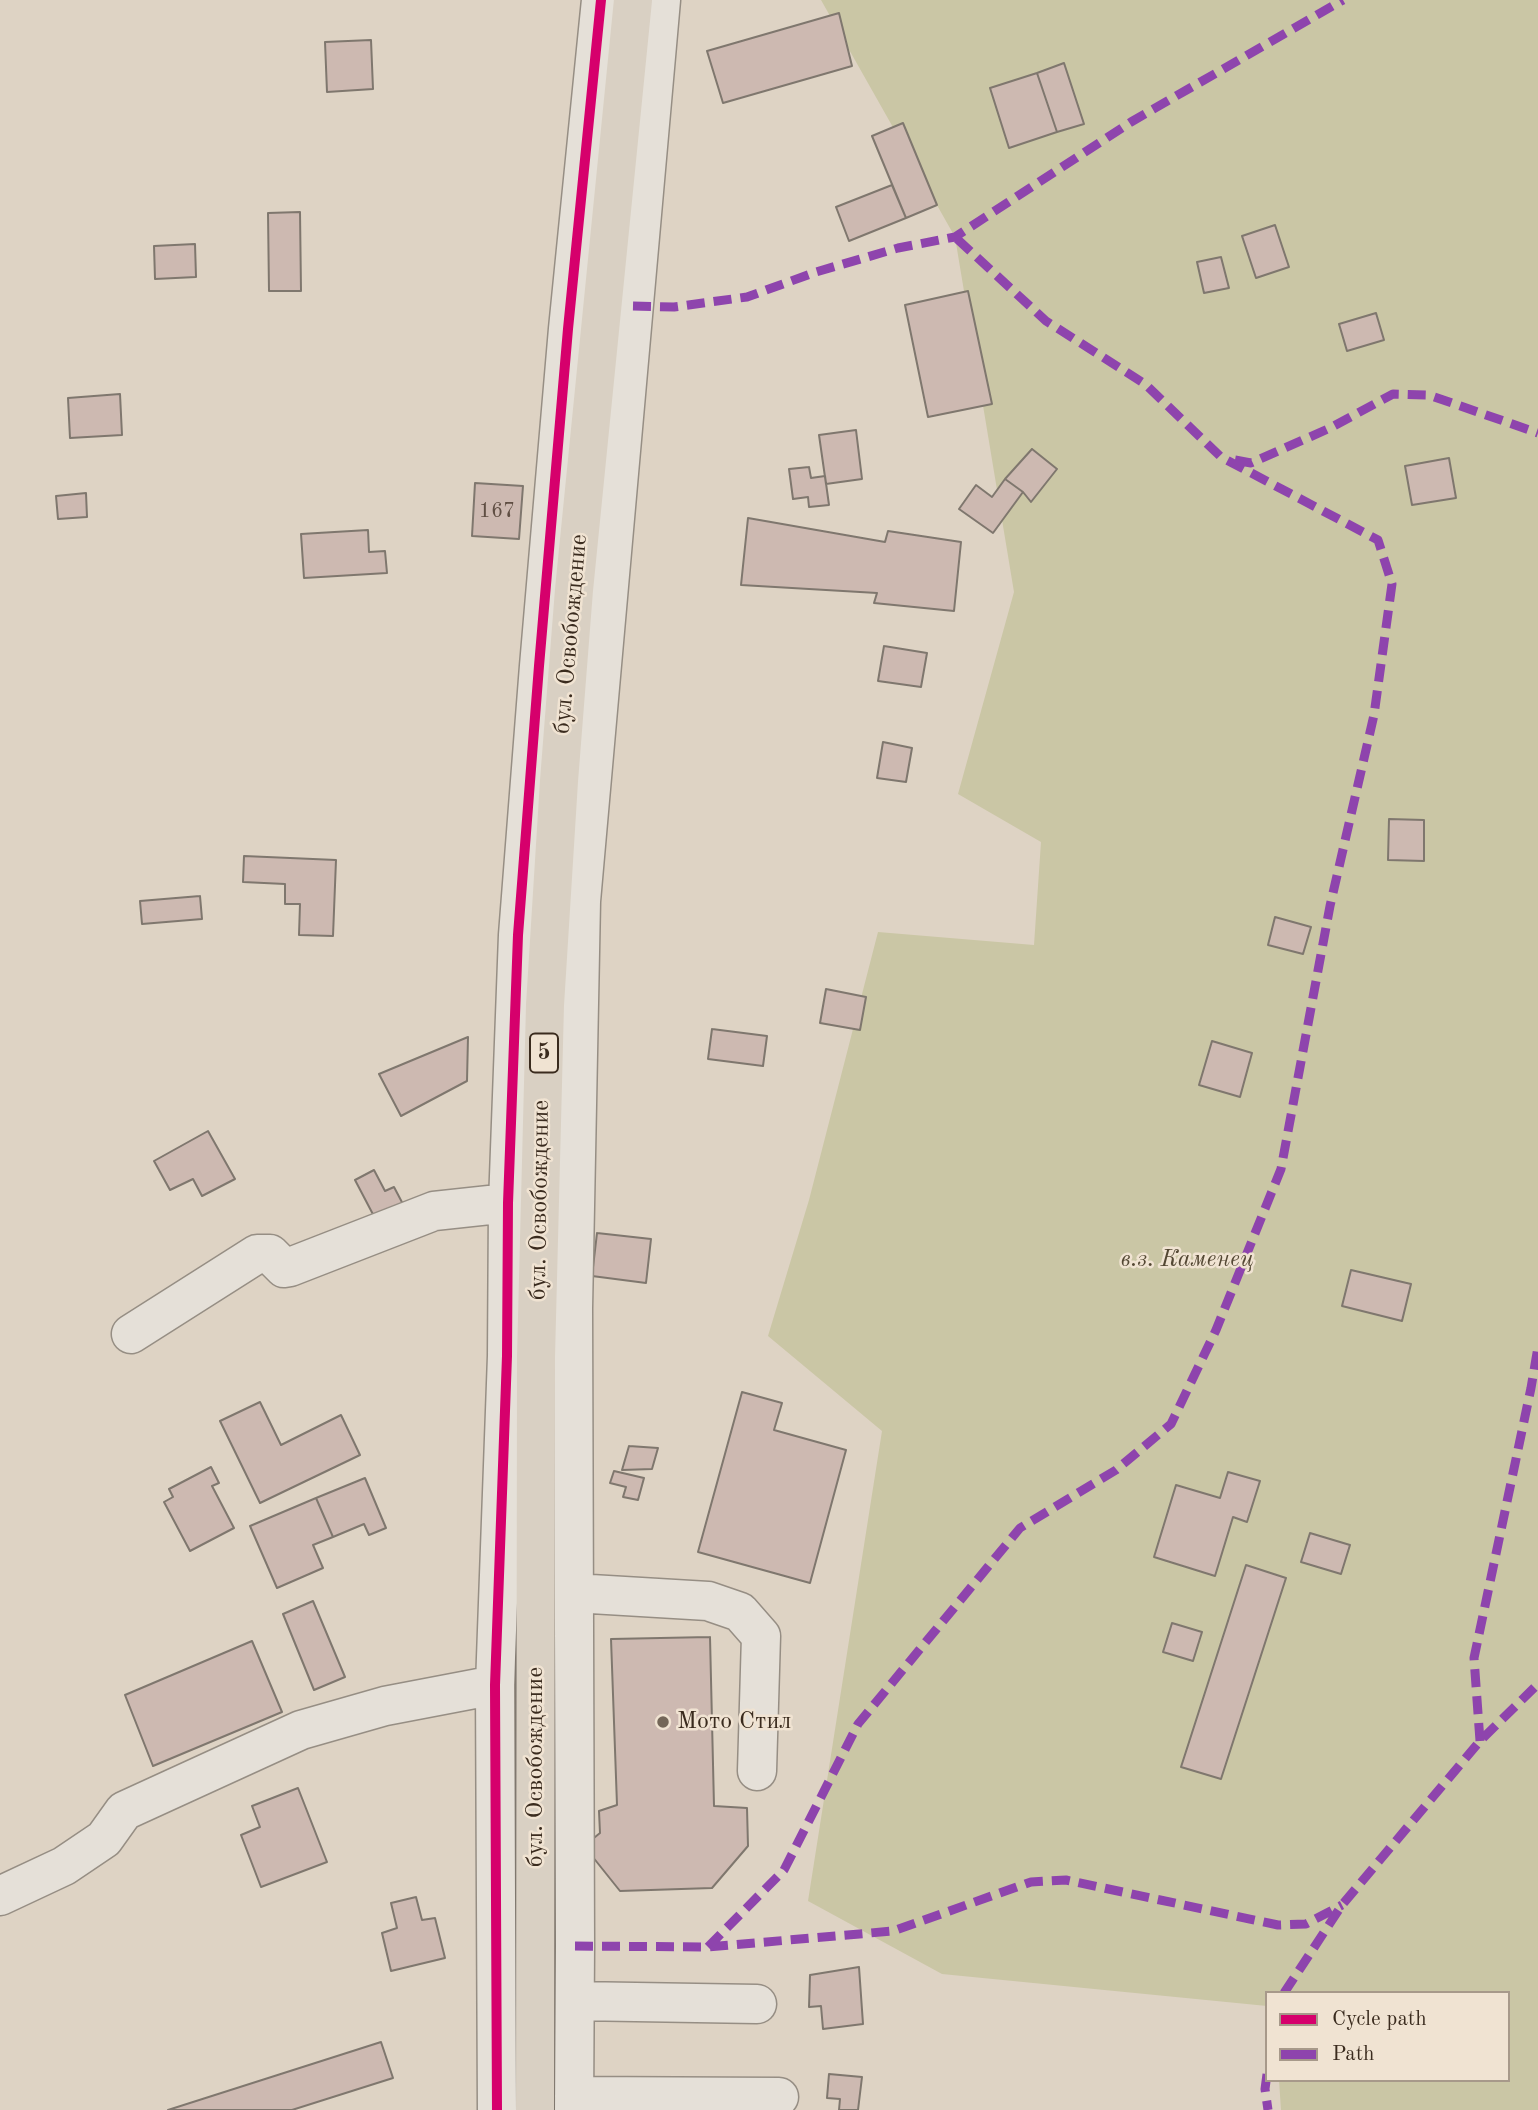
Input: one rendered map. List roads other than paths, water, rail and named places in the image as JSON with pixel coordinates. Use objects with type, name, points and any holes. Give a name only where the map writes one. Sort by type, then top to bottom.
[{"type":"main road","name":"бул. Освобождение","points":[[535,2110],[536,1357],[545,1005],[574,590],[633,0]]},
{"type":"street","points":[[496,2110],[495,1685],[507,1356],[508,1203],[519,934],[568,329],[601,0]]},
{"type":"street","points":[[662,0],[581,901],[573,1308],[574,2103],[779,2097]]},
{"type":"street","points":[[131,1334],[257,1254],[270,1254],[284,1268],[290,1268],[435,1211],[508,1203]]},
{"type":"street","points":[[574,1593],[708,1601],[740,1612],[761,1636],[757,1771]]},
{"type":"street","points":[[0,1896],[64,1866],[104,1839],[124,1811],[301,1730],[385,1706],[495,1685]]},
{"type":"street","points":[[575,2001],[757,2004]]},
{"type":"place","name":"Мото Стил","points":[[663,1722]]},
{"type":"park label","name":"в.з. Каменец","points":[[1187,1260]]}]
